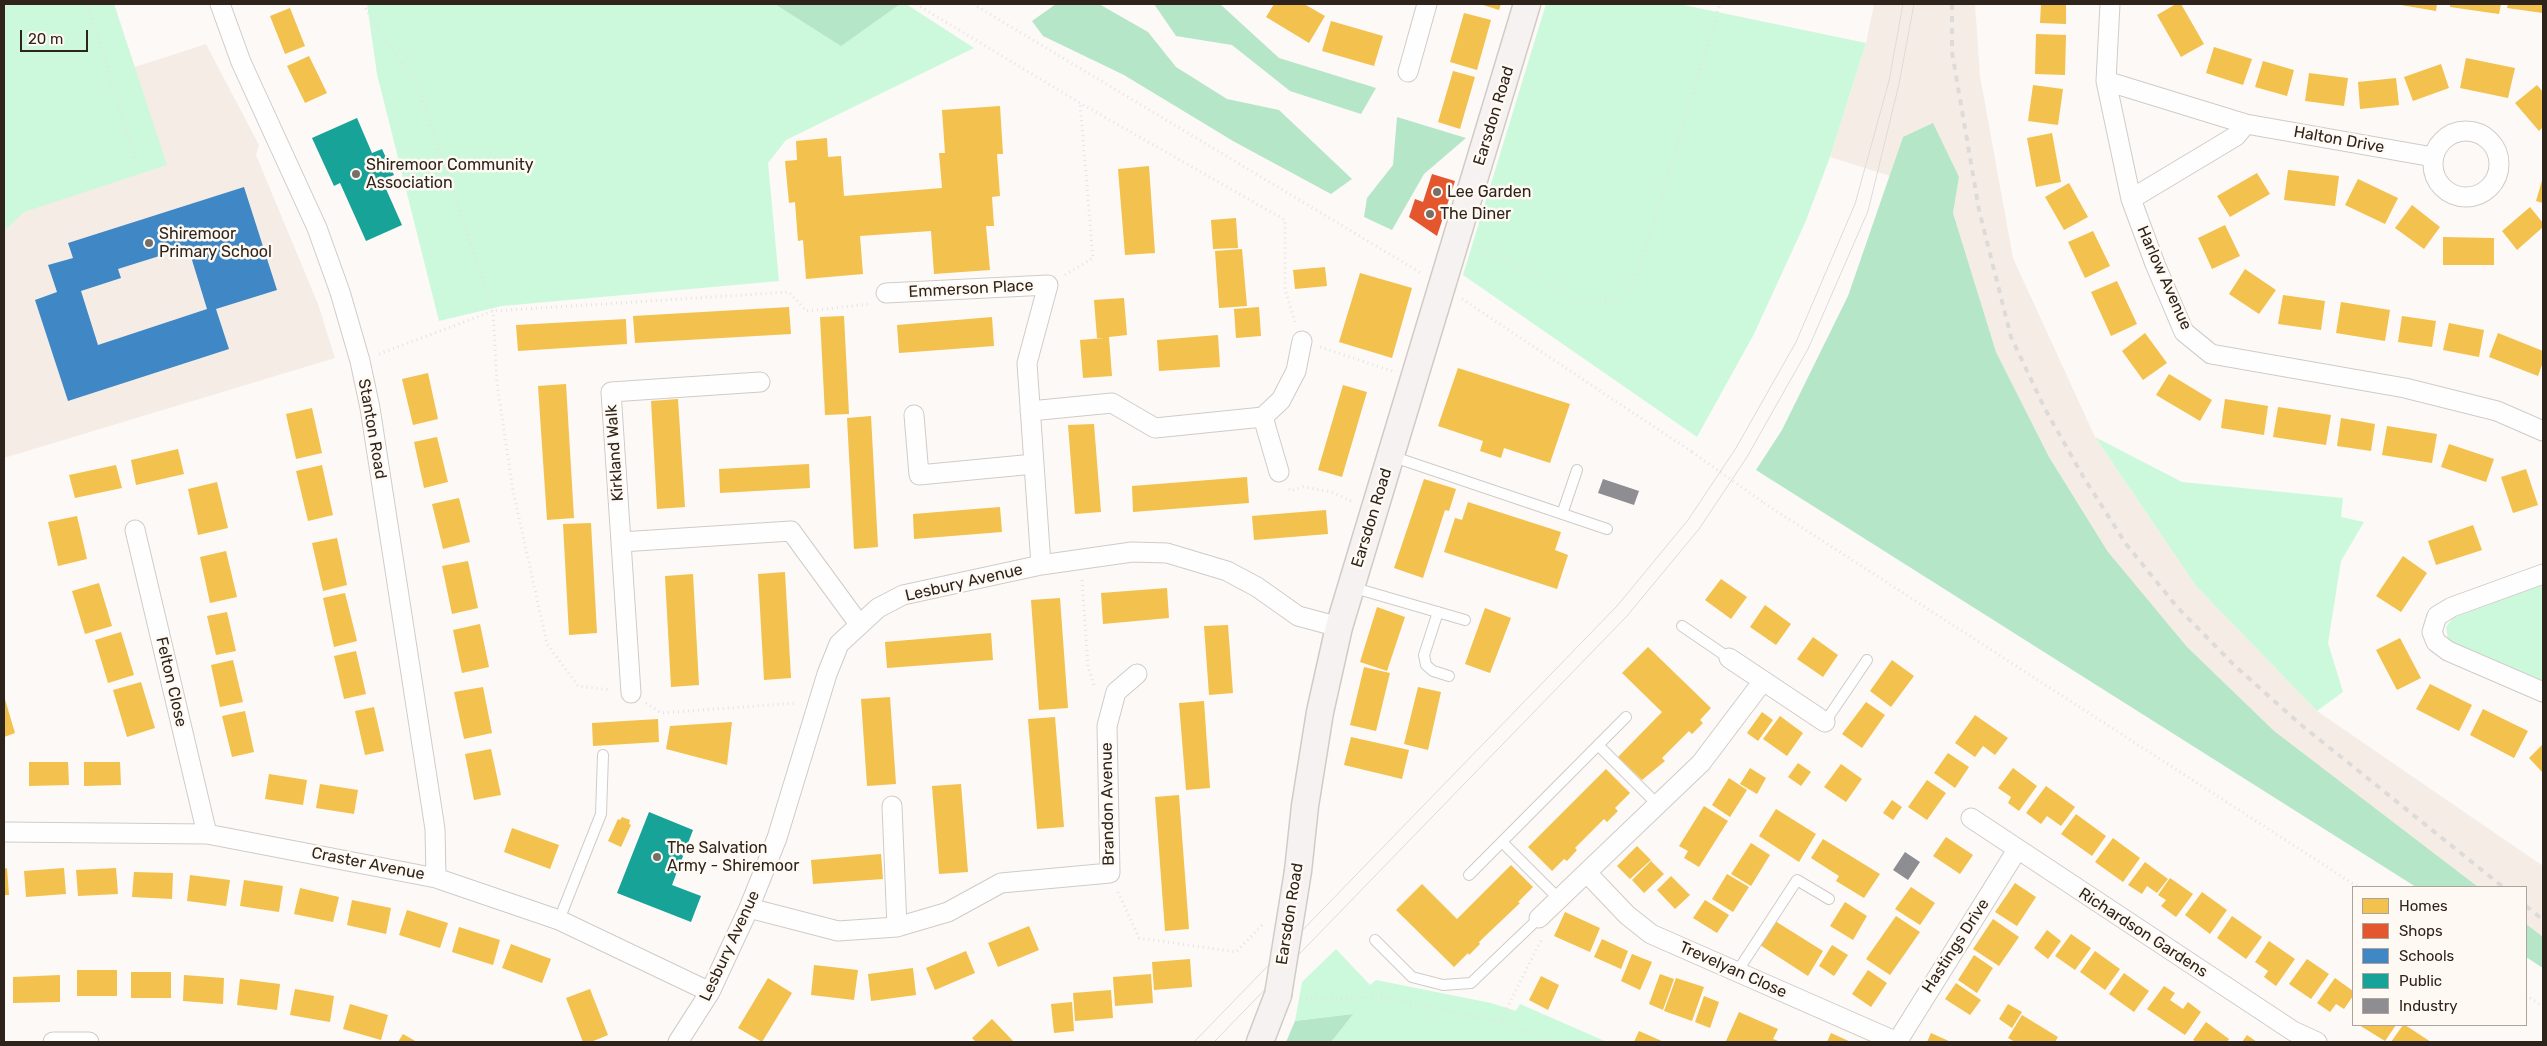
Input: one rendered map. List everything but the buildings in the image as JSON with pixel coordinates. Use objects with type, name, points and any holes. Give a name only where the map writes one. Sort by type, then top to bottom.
[{"type":"street","name":"Stanton Road","points":[[220,4],[241,62],[317,228],[340,292],[360,361],[370,408],[436,829],[436,878]]},
{"type":"street","points":[[1408,72],[1427,4]]},
{"type":"street","name":"Earsdon Road","points":[[1260,1042],[1285,997],[1305,806],[1320,712],[1339,627],[1527,4]]},
{"type":"street","name":"Harlow Avenue","points":[[2110,4],[2106,81],[2131,199],[2155,264],[2184,332],[2211,354],[2405,388],[2497,411],[2543,431]]},
{"type":"street","name":"Halton Drive","points":[[2106,81],[2246,124],[2433,156]]},
{"type":"street","points":[[2131,199],[2236,136],[2246,124]]},
{"type":"street","name":"Emmerson Place","points":[[886,294],[1048,285],[1027,363],[1041,565]]},
{"type":"street","points":[[1030,411],[1112,403],[1155,428],[1263,417],[1281,400],[1296,371],[1302,340]]},
{"type":"street","name":"Kirkland Walk","points":[[631,693],[612,392],[760,382]]},
{"type":"street","points":[[914,415],[919,475],[1034,464]]},
{"type":"street","points":[[1263,417],[1279,472]]},
{"type":"street","name":"Felton Close","points":[[135,530],[207,834]]},
{"type":"street","points":[[621,542],[790,531],[859,624]]},
{"type":"street","name":"Lesbury Avenue","points":[[678,1042],[710,992],[749,908],[777,838],[827,674],[839,644],[878,608],[903,595],[1041,565],[1132,552],[1167,553],[1227,571],[1257,587],[1298,616],[1339,627]]},
{"type":"street","points":[[2543,574],[2452,607],[2437,616],[2432,632],[2436,642],[2448,651],[2543,692]]},
{"type":"street","points":[[1729,658],[1824,722]]},
{"type":"street","name":"Brandon Avenue","points":[[749,908],[838,931],[898,927],[948,912],[1001,883],[1110,873],[1107,726],[1116,692],[1137,674]]},
{"type":"street","points":[[1539,918],[1701,763],[1763,681]]},
{"type":"street","points":[[892,806],[898,927]]},
{"type":"street","name":"Richardson Gardens","points":[[1971,818],[2293,1031],[2318,1042]]},
{"type":"street","name":"Craster Avenue","points":[[4,832],[207,834],[436,878],[558,920],[710,992]]},
{"type":"street","name":"Hastings Drive","points":[[1897,1042],[2017,850]]},
{"type":"street","name":"Trevelyan Close","points":[[1587,873],[1627,915],[1651,934],[1897,1042]]},
{"type":"street","points":[[63,1042],[89,1042]]},
{"type":"lane","points":[[1391,456],[1607,529]]},
{"type":"lane","points":[[1562,514],[1577,470]]},
{"type":"lane","points":[[1351,587],[1465,620]]},
{"type":"lane","points":[[1438,612],[1424,655],[1426,665],[1433,671],[1449,676]]},
{"type":"lane","points":[[1682,626],[1729,658]]},
{"type":"lane","points":[[1824,722],[1867,660]]},
{"type":"lane","points":[[1469,875],[1626,717]]},
{"type":"lane","points":[[1598,746],[1658,804]]},
{"type":"lane","points":[[558,920],[601,814],[603,755]]},
{"type":"lane","points":[[1502,842],[1559,899]]},
{"type":"lane","points":[[1737,972],[1797,880],[1829,899]]},
{"type":"lane","points":[[1375,940],[1412,977],[1442,986],[1471,983],[1539,918]]},
{"type":"path","points":[[87,4],[137,163]]},
{"type":"path","points":[[363,4],[381,36],[418,85],[493,311],[497,384],[513,491],[547,644],[578,686],[631,693],[661,713],[819,702]]},
{"type":"path","points":[[916,4],[1080,103],[1285,220],[1285,289],[1302,340],[1414,378]]},
{"type":"path","points":[[974,4],[1442,286],[1692,452],[1764,503],[2356,886]]},
{"type":"path","points":[[1457,237],[1581,301],[1615,301],[1635,284],[1720,4]]},
{"type":"path","points":[[1048,285],[1093,258],[1080,103]]},
{"type":"path","points":[[360,361],[493,311],[789,292],[806,311],[869,305],[886,294]]},
{"type":"path","points":[[1279,472],[1291,492],[1303,487],[1332,492],[1374,512]]},
{"type":"path","points":[[1080,560],[1088,666],[1107,726]]},
{"type":"path","points":[[1110,873],[1139,938],[1236,952]]},
{"type":"path","points":[[1500,1022],[1548,926],[1539,918]]},
{"type":"path","points":[[2527,996],[2543,1007]]},
{"type":"path","points":[[1285,997],[1384,997],[1500,1022],[1549,1042]]},
{"type":"shaded area","name":"Shiremoor Primary School","points":[[4,4],[114,4],[135,67],[206,44],[259,145],[256,155],[318,304],[335,358],[4,458]]},
{"type":"shaded area","points":[[1874,4],[1975,4],[1980,76],[2013,258],[2095,437],[2196,586],[2317,711],[2543,866],[2543,968],[2527,957],[2527,886],[2436,886],[2231,726],[2108,552],[2049,457],[1996,352],[1953,213],[1959,177],[1903,137],[1890,176],[1830,157],[1866,43]]},
{"type":"green space","points":[[4,4],[114,4],[167,165],[24,212],[4,231]]},
{"type":"green space","points":[[367,4],[906,4],[974,48],[786,140],[768,163],[779,281],[502,306],[439,321],[377,74]]},
{"type":"green space","points":[[775,4],[900,4],[841,46]]},
{"type":"green space","points":[[1056,4],[1099,4],[1148,32],[1176,67],[1227,99],[1279,110],[1352,179],[1331,194],[1233,141],[1124,75],[1043,36],[1032,21]]},
{"type":"green space","points":[[1154,4],[1220,4],[1279,58],[1376,88],[1361,114],[1290,91],[1232,45],[1176,36]]},
{"type":"green space","points":[[1546,4],[1679,4],[1866,43],[1830,157],[1805,223],[1754,334],[1697,437],[1463,275]]},
{"type":"green space","points":[[1397,117],[1466,138],[1424,174],[1392,230],[1364,217],[1367,198],[1393,165]]},
{"type":"green space","points":[[1933,123],[1959,177],[1953,213],[1996,352],[2049,457],[2108,552],[2187,647],[2274,731],[2477,886],[2414,886],[1756,470],[1782,430],[1848,296],[1903,137]]},
{"type":"green space","points":[[2095,437],[2182,482],[2343,498],[2341,517],[2364,522],[2341,561],[2328,643],[2343,692],[2317,711],[2196,586]]},
{"type":"green space","points":[[2540,585],[2543,586],[2543,686],[2457,648],[2448,639],[2446,627],[2453,618]]},
{"type":"green space","points":[[2527,925],[2543,937],[2543,968],[2527,958]]},
{"type":"green space","points":[[1336,949],[1370,985],[1376,980],[1491,1003],[1516,1011],[1520,1004],[1607,1042],[1331,1042],[1352,1014],[1295,1021],[1302,982]]},
{"type":"green space","points":[[1353,1014],[1331,1042],[1286,1042],[1295,1021]]},
{"type":"tram line","points":[[1194,1042],[1617,606],[1688,520],[1736,448],[1796,342],[1855,204],[1889,81],[1903,4]]},
{"type":"tram line","points":[[1214,1042],[1627,616],[1699,529],[1747,457],[1808,349],[1868,211],[1899,84],[1914,4]]},
{"type":"railway","points":[[1952,4],[1952,52],[1979,210],[2011,337],[2045,409],[2084,478],[2126,544],[2177,607],[2236,667],[2300,724],[2502,886]]},
{"type":"railway","points":[[2527,907],[2543,920]]},
{"type":"place","name":"Shiremoor Community Association","points":[[356,174]]},
{"type":"place","name":"Lee Garden","points":[[1437,192]]},
{"type":"place","name":"The Diner","points":[[1430,214]]},
{"type":"place","name":"Shiremoor Primary School","points":[[149,243]]},
{"type":"place","name":"The Salvation Army - Shiremoor","points":[[657,857]]}]
